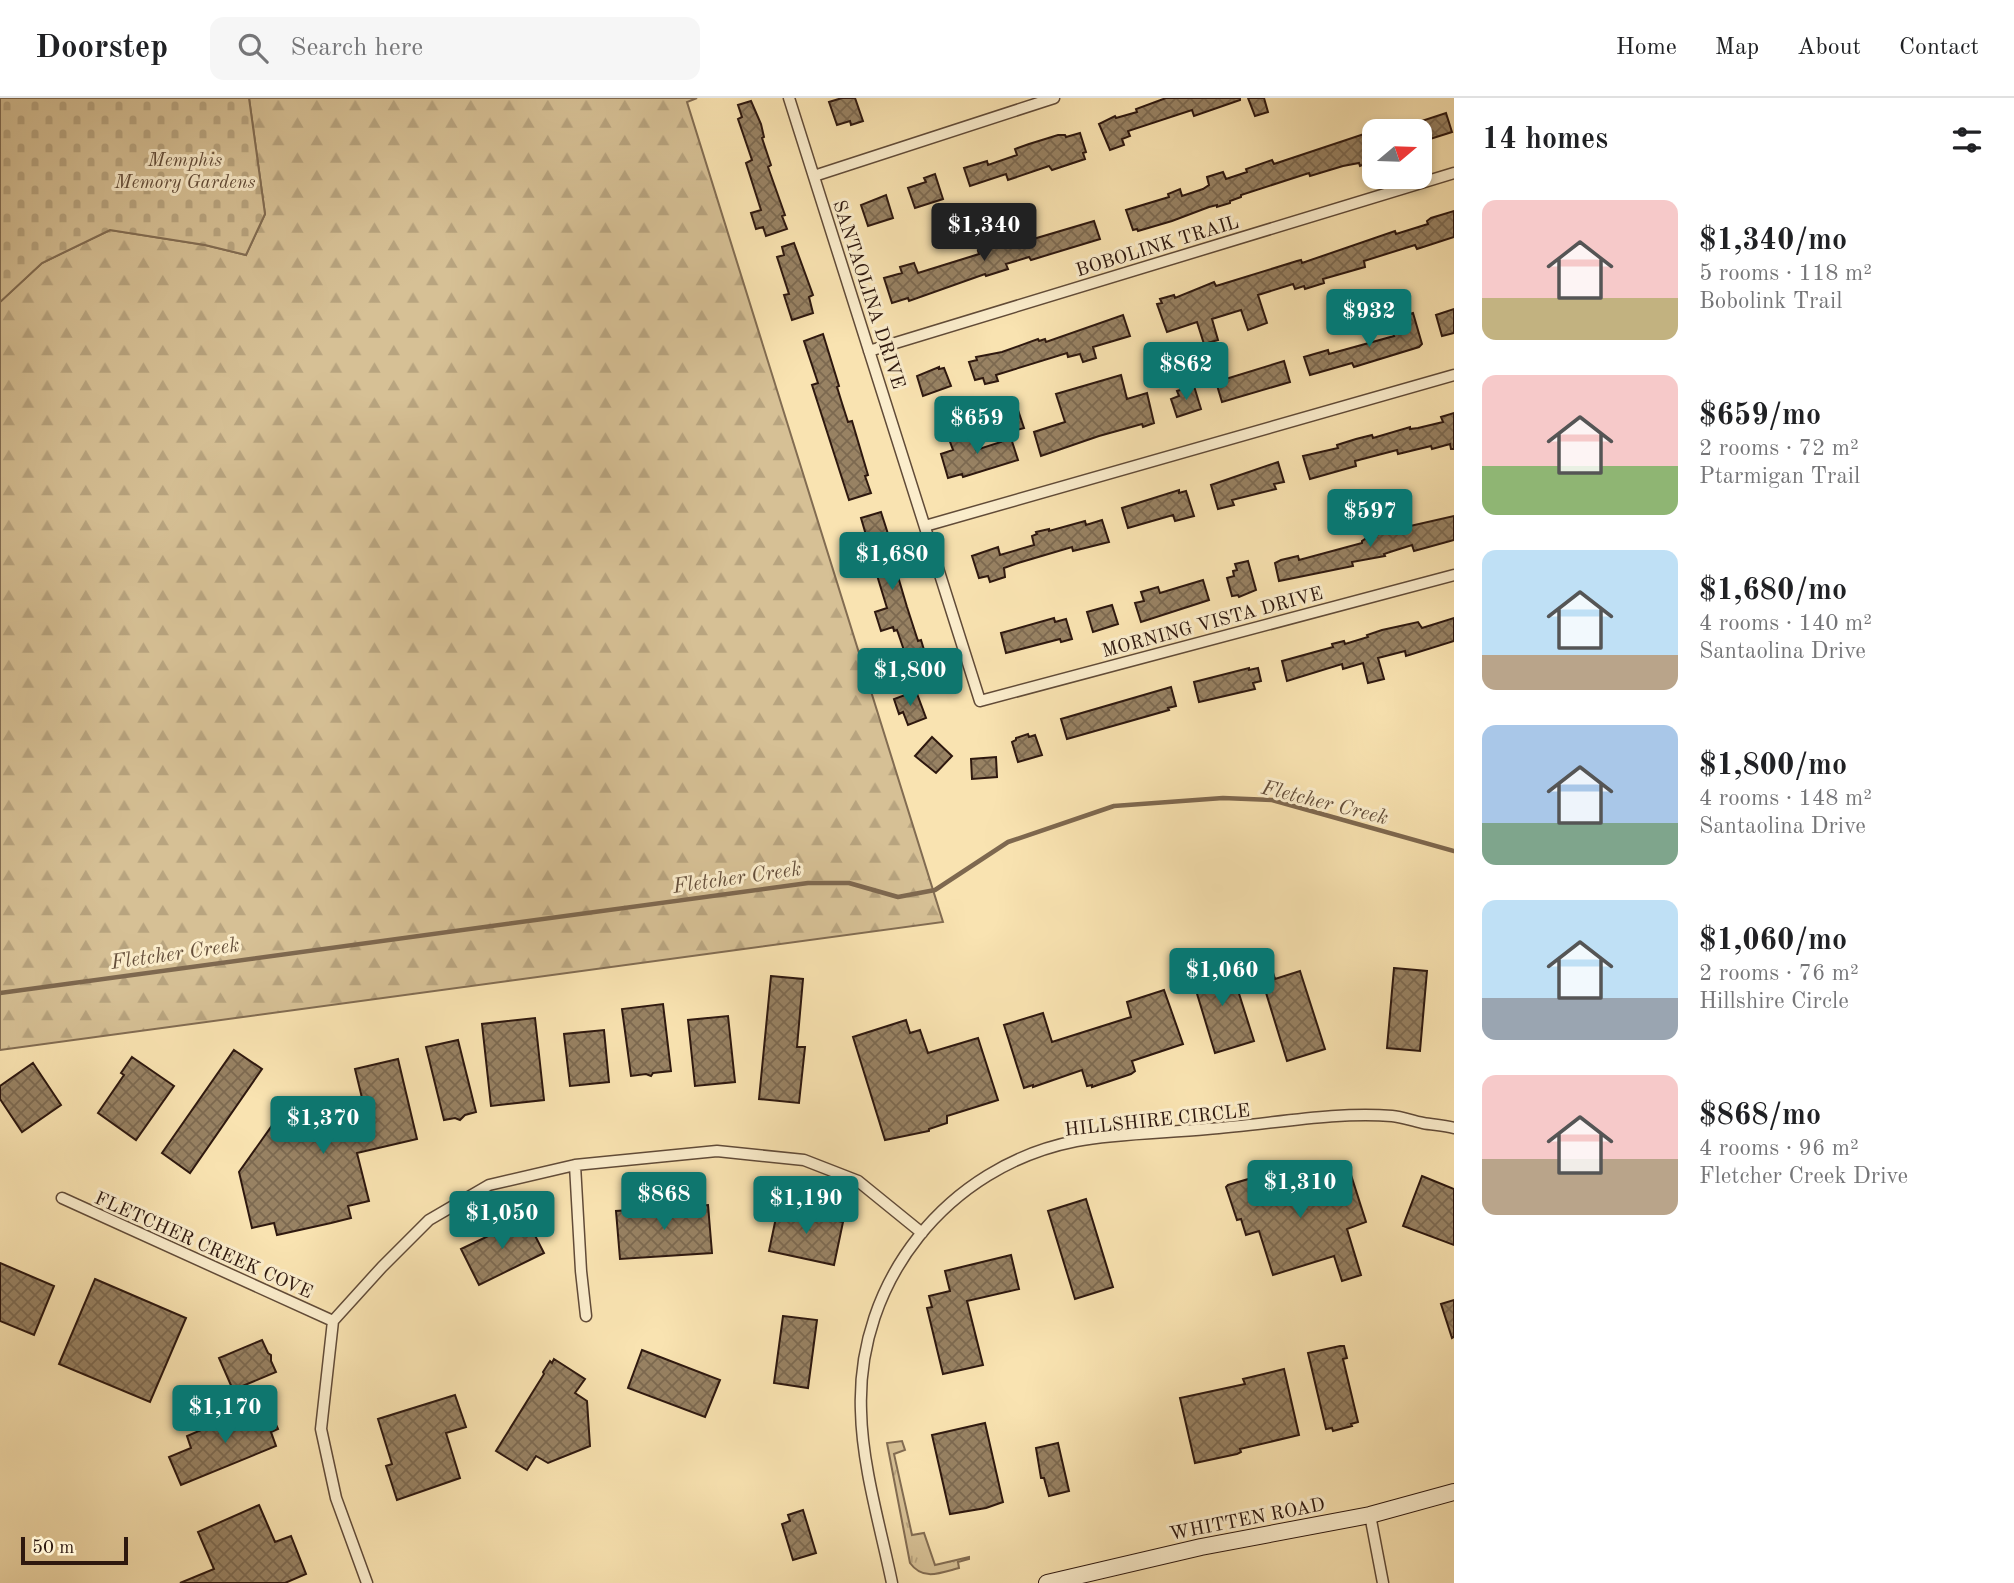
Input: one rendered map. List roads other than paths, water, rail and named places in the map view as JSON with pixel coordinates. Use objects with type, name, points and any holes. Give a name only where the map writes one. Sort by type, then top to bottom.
[{"type":"main road","name":"WHITTEN ROAD","points":[[1047,1583],[1201,1547],[1370,1515],[1454,1492]]},
{"type":"street","name":"SANTAOLINA DRIVE","points":[[789,98],[980,701]]},
{"type":"street","points":[[814,176],[1054,98]]},
{"type":"street","name":"BOBOLINK TRAIL","points":[[869,351],[1454,173]]},
{"type":"street","points":[[925,526],[1454,375]]},
{"type":"street","name":"MORNING VISTA DRIVE","points":[[980,701],[1454,575]]},
{"type":"street","name":"HILLSHIRE CIRCLE","points":[[892,1583],[862,1434],[862,1376],[867,1340],[890,1280],[922,1233],[954,1198],[985,1177],[1033,1154],[1076,1141],[1336,1116],[1390,1116],[1454,1128]]},
{"type":"street","points":[[367,1583],[336,1498],[321,1429],[333,1321],[429,1220],[489,1185],[575,1166],[717,1151],[803,1160],[858,1181],[922,1233]]},
{"type":"street","points":[[575,1166],[586,1316]]},
{"type":"street","name":"FLETCHER CREEK COVE","points":[[62,1198],[333,1321]]},
{"type":"street","points":[[1370,1515],[1383,1583]]},
{"type":"waterway","name":"Fletcher Creek","points":[[0,993],[808,883],[849,883],[898,897],[935,890],[1008,842],[1114,806],[1223,798],[1272,800],[1454,851]]},
{"type":"park label","name":"Memphis Memory Gardens","points":[[185,170]]}]
